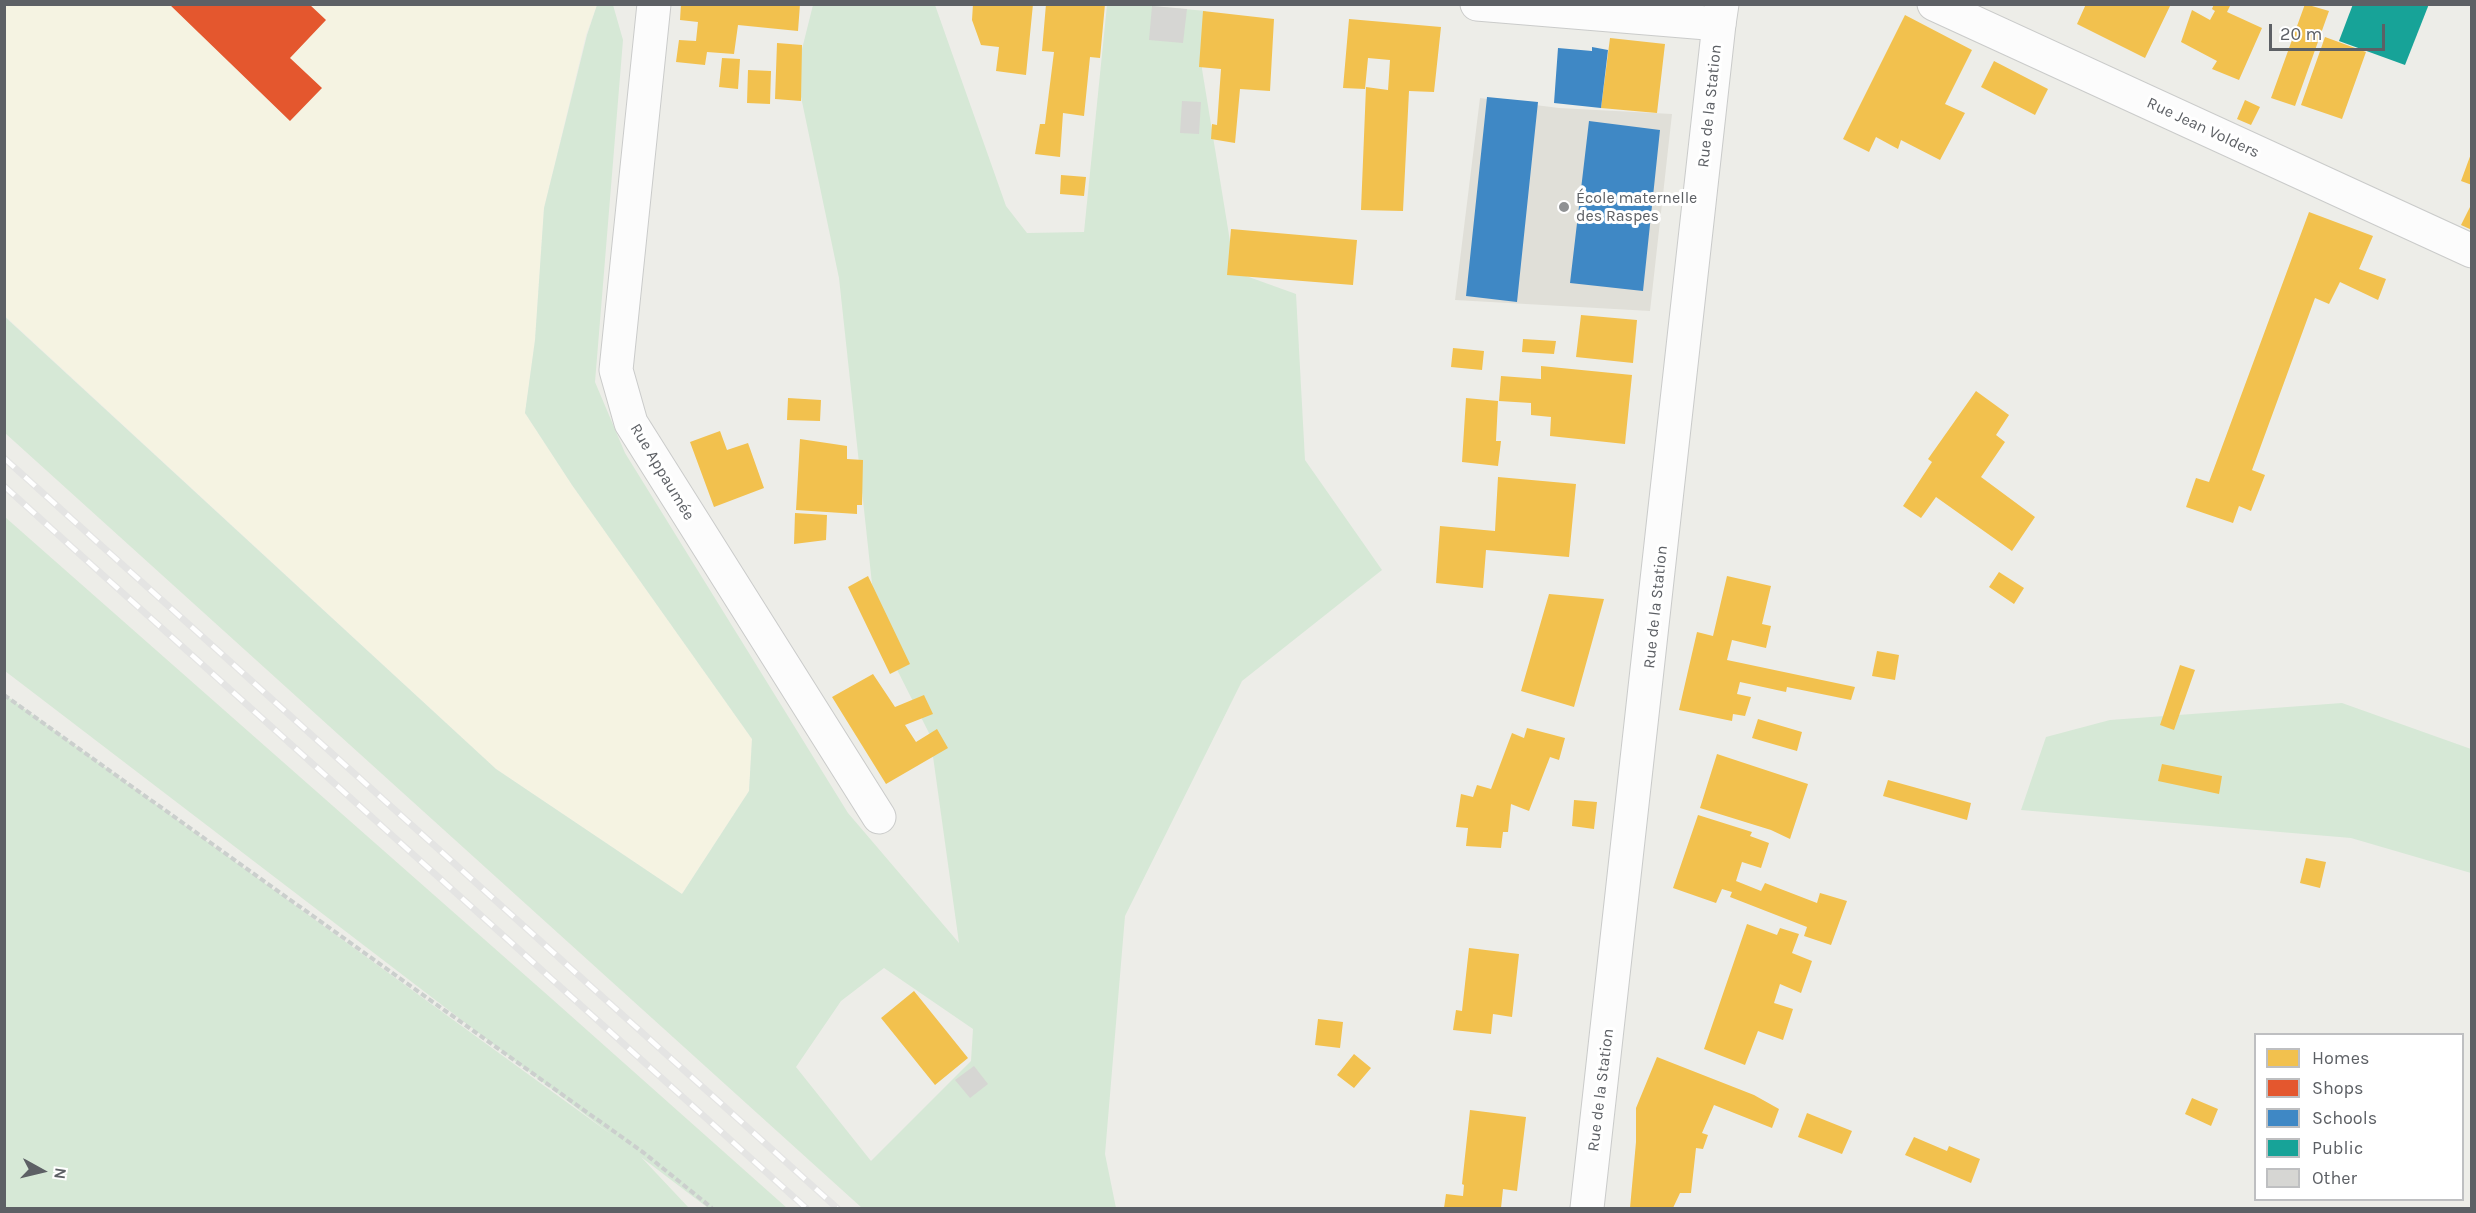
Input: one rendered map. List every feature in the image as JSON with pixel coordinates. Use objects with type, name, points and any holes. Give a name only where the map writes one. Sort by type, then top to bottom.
[{"type":"street","name":"Rue Appaumée","points":[[654,4],[616,370],[634,429],[879,817]]},
{"type":"street","points":[[1477,4],[1720,14]]},
{"type":"street","name":"Rue Jean Volders","points":[[1934,4],[2472,251]]},
{"type":"street","name":"Rue de la Station","points":[[1587,1209],[1720,14]]},
{"type":"path","points":[[4,694],[644,1153],[712,1209]]},
{"type":"shaded area","points":[[4,5],[597,5],[586,35],[544,208],[535,340],[525,413],[572,485],[752,739],[749,791],[682,894],[496,769],[5,316]]},
{"type":"shaded area","name":"École maternelle des Raspes","points":[[1480,98],[1559,108],[1672,114],[1650,311],[1455,300]]},
{"type":"green space","points":[[597,5],[613,5],[623,40],[595,382],[625,453],[848,813],[959,943],[930,735],[877,630],[839,278],[796,73],[813,5],[935,5],[1006,206],[1027,233],[1084,232],[1107,5],[1140,5],[1206,11],[1202,69],[1235,272],[1296,294],[1305,460],[1382,570],[1242,681],[1125,916],[1105,1154],[1116,1208],[862,1208],[5,433],[4,316],[496,769],[682,894],[749,791],[752,739],[572,485],[525,413],[535,340],[544,208],[587,35]],"holes":[[[884,968],[973,1029],[971,1061],[871,1161],[796,1067],[841,1001]]]},
{"type":"green space","points":[[5,517],[787,1208],[708,1208],[641,1157],[689,1208],[5,1208],[5,695],[612,1135],[5,671]]},
{"type":"green space","points":[[2342,703],[2471,749],[2471,873],[2351,838],[2021,810],[2046,737],[2110,720]]},
{"type":"building: Homes","points":[[681,4],[800,4],[798,31],[738,25],[734,54],[707,52],[705,65],[676,62],[679,40],[696,41],[698,22],[680,20]]},
{"type":"building: Homes","points":[[973,4],[1033,4],[1026,75],[996,71],[999,47],[981,45],[972,20]]},
{"type":"building: Homes","points":[[1046,4],[1105,4],[1100,58],[1090,57],[1084,116],[1063,113],[1060,157],[1035,154],[1040,124],[1045,124],[1054,52],[1042,51]]},
{"type":"building: Homes","points":[[2086,4],[2171,4],[2145,58],[2077,24]]},
{"type":"building: Homes","points":[[2214,4],[2231,4],[2227,12],[2262,28],[2239,80],[2212,69],[2217,61],[2181,42],[2192,10],[2210,20],[2215,11],[2212,9]]},
{"type":"building: Homes","points":[[2305,4],[2329,11],[2295,106],[2271,98]]},
{"type":"building: Homes","points":[[1203,11],[1274,19],[1270,91],[1240,89],[1235,143],[1211,139],[1212,124],[1217,125],[1221,69],[1199,67]]},
{"type":"building: Homes","points":[[1905,15],[1972,50],[1945,104],[1965,113],[1940,160],[1901,140],[1898,149],[1876,137],[1869,152],[1843,139]]},
{"type":"building: Homes","points":[[1349,19],[1441,27],[1434,92],[1409,91],[1403,211],[1361,210],[1366,87],[1388,90],[1390,60],[1368,58],[1365,89],[1343,88]]},
{"type":"building: Homes","points":[[2325,37],[2366,52],[2342,119],[2301,105]]},
{"type":"building: Homes","points":[[1610,38],[1665,44],[1657,113],[1601,108]]},
{"type":"building: Homes","points":[[777,43],[802,45],[801,101],[775,99]]},
{"type":"building: Homes","points":[[722,58],[740,59],[738,89],[719,87]]},
{"type":"building: Homes","points":[[1994,61],[2048,89],[2035,115],[1981,87]]},
{"type":"building: Homes","points":[[748,70],[771,71],[770,104],[747,103]]},
{"type":"building: Homes","points":[[2245,100],[2260,107],[2251,125],[2237,119]]},
{"type":"building: Homes","points":[[2472,151],[2472,185],[2461,181]]},
{"type":"building: Homes","points":[[1061,175],[1086,177],[1084,196],[1060,194]]},
{"type":"building: Homes","points":[[2472,203],[2472,230],[2461,225]]},
{"type":"building: Homes","points":[[2309,212],[2373,236],[2359,269],[2386,279],[2378,300],[2340,282],[2329,304],[2315,298],[2252,470],[2265,475],[2251,511],[2239,506],[2233,523],[2186,507],[2196,478],[2209,482]]},
{"type":"building: Homes","points":[[1231,229],[1357,240],[1353,285],[1227,275]]},
{"type":"building: Homes","points":[[1581,315],[1637,320],[1633,363],[1576,357]]},
{"type":"building: Homes","points":[[1523,339],[1556,341],[1554,354],[1522,352]]},
{"type":"building: Homes","points":[[1453,348],[1484,351],[1482,370],[1451,367]]},
{"type":"building: Homes","points":[[1541,366],[1632,375],[1625,444],[1550,436],[1551,417],[1531,415],[1531,403],[1499,401],[1501,376],[1541,379]]},
{"type":"building: Homes","points":[[1976,391],[2009,415],[1996,435],[2005,442],[1981,477],[2035,517],[2012,551],[1936,497],[1921,518],[1903,506],[1932,462],[1928,459]]},
{"type":"building: Homes","points":[[788,398],[821,400],[820,421],[787,420]]},
{"type":"building: Homes","points":[[1466,398],[1498,401],[1496,441],[1501,441],[1498,466],[1462,462]]},
{"type":"building: Homes","points":[[720,431],[727,450],[748,443],[764,488],[714,507],[690,442]]},
{"type":"building: Homes","points":[[800,439],[847,446],[847,459],[863,460],[862,505],[857,505],[857,514],[796,510]]},
{"type":"building: Homes","points":[[1498,477],[1576,484],[1569,557],[1486,550],[1483,588],[1436,583],[1440,526],[1495,531]]},
{"type":"building: Homes","points":[[795,513],[827,515],[826,540],[794,544]]},
{"type":"building: Homes","points":[[1999,572],[2024,588],[2014,604],[1989,587]]},
{"type":"building: Homes","points":[[868,576],[910,664],[890,674],[848,587]]},
{"type":"building: Homes","points":[[1727,576],[1771,586],[1762,624],[1771,626],[1766,648],[1732,640],[1727,660],[1855,687],[1851,700],[1787,687],[1786,692],[1740,682],[1737,694],[1751,697],[1745,716],[1733,714],[1732,721],[1679,710],[1697,632],[1713,636]]},
{"type":"building: Homes","points":[[1549,594],[1604,599],[1574,707],[1521,691]]},
{"type":"building: Homes","points":[[1877,651],[1899,655],[1895,680],[1872,676]]},
{"type":"building: Homes","points":[[2180,665],[2195,670],[2174,730],[2160,725]]},
{"type":"building: Homes","points":[[873,674],[895,707],[924,695],[933,714],[905,725],[916,742],[937,729],[948,748],[886,784],[832,697]]},
{"type":"building: Homes","points":[[1758,719],[1802,732],[1797,751],[1752,738]]},
{"type":"building: Homes","points":[[1527,728],[1565,738],[1559,760],[1550,757],[1529,811],[1511,804],[1508,832],[1503,832],[1501,848],[1466,846],[1468,828],[1456,827],[1461,794],[1473,797],[1477,785],[1491,789],[1512,733],[1524,738]]},
{"type":"building: Homes","points":[[1717,754],[1808,784],[1790,839],[1771,830],[1700,808]]},
{"type":"building: Homes","points":[[2162,764],[2222,776],[2219,794],[2158,781]]},
{"type":"building: Homes","points":[[1888,780],[1971,803],[1967,820],[1883,796]]},
{"type":"building: Homes","points":[[1574,800],[1597,802],[1594,829],[1572,826]]},
{"type":"building: Homes","points":[[1698,815],[1752,832],[1750,836],[1769,843],[1761,868],[1742,862],[1736,881],[1761,891],[1765,883],[1817,903],[1820,893],[1847,901],[1831,945],[1804,936],[1807,927],[1730,897],[1732,892],[1722,889],[1716,903],[1673,888]]},
{"type":"building: Homes","points":[[2306,858],[2326,862],[2320,888],[2300,883]]},
{"type":"building: Homes","points":[[1747,924],[1777,935],[1780,928],[1799,934],[1792,953],[1812,961],[1801,993],[1780,984],[1774,1003],[1793,1009],[1783,1040],[1758,1031],[1745,1065],[1704,1049]]},
{"type":"building: Homes","points":[[1469,948],[1519,954],[1512,1017],[1493,1014],[1491,1034],[1453,1030],[1456,1010],[1462,1011]]},
{"type":"building: Homes","points":[[914,991],[968,1058],[935,1085],[881,1018]]},
{"type":"building: Homes","points":[[1318,1019],[1343,1022],[1340,1048],[1315,1045]]},
{"type":"building: Homes","points":[[1354,1054],[1371,1068],[1354,1088],[1337,1075]]},
{"type":"building: Homes","points":[[1657,1057],[1754,1095],[1779,1109],[1772,1128],[1714,1105],[1702,1133],[1708,1135],[1703,1149],[1696,1148],[1691,1193],[1680,1193],[1673,1208],[1630,1208],[1636,1142],[1636,1108]]},
{"type":"building: Homes","points":[[2192,1098],[2218,1109],[2211,1126],[2185,1114]]},
{"type":"building: Homes","points":[[1470,1110],[1526,1117],[1517,1191],[1503,1189],[1501,1208],[1444,1208],[1446,1194],[1463,1196],[1464,1185],[1462,1184]]},
{"type":"building: Homes","points":[[1807,1113],[1852,1131],[1842,1154],[1798,1137]]},
{"type":"building: Homes","points":[[1914,1137],[1947,1151],[1949,1146],[1980,1159],[1971,1183],[1905,1155]]},
{"type":"building: Shops","points":[[169,4],[309,4],[326,20],[290,58],[322,88],[290,121]]},
{"type":"building: Schools","points":[[1592,47],[1608,50],[1601,108],[1554,103],[1558,48],[1592,51]]},
{"type":"building: Schools","points":[[1487,97],[1538,102],[1517,302],[1466,296]]},
{"type":"building: Schools","points":[[1589,121],[1660,130],[1643,291],[1570,283]]},
{"type":"building: Public","points":[[2353,4],[2429,4],[2405,65],[2339,41]]},
{"type":"building: Other","points":[[1152,6],[1187,9],[1183,43],[1149,40]]},
{"type":"building: Other","points":[[1182,101],[1201,102],[1199,134],[1180,133]]},
{"type":"building: Other","points":[[974,1066],[988,1084],[970,1098],[955,1080]]},
{"type":"railway","points":[[4,458],[837,1208]]},
{"type":"railway","points":[[4,486],[806,1208]]},
{"type":"place","name":"École maternelle des Raspes","points":[[1564,207]]}]
